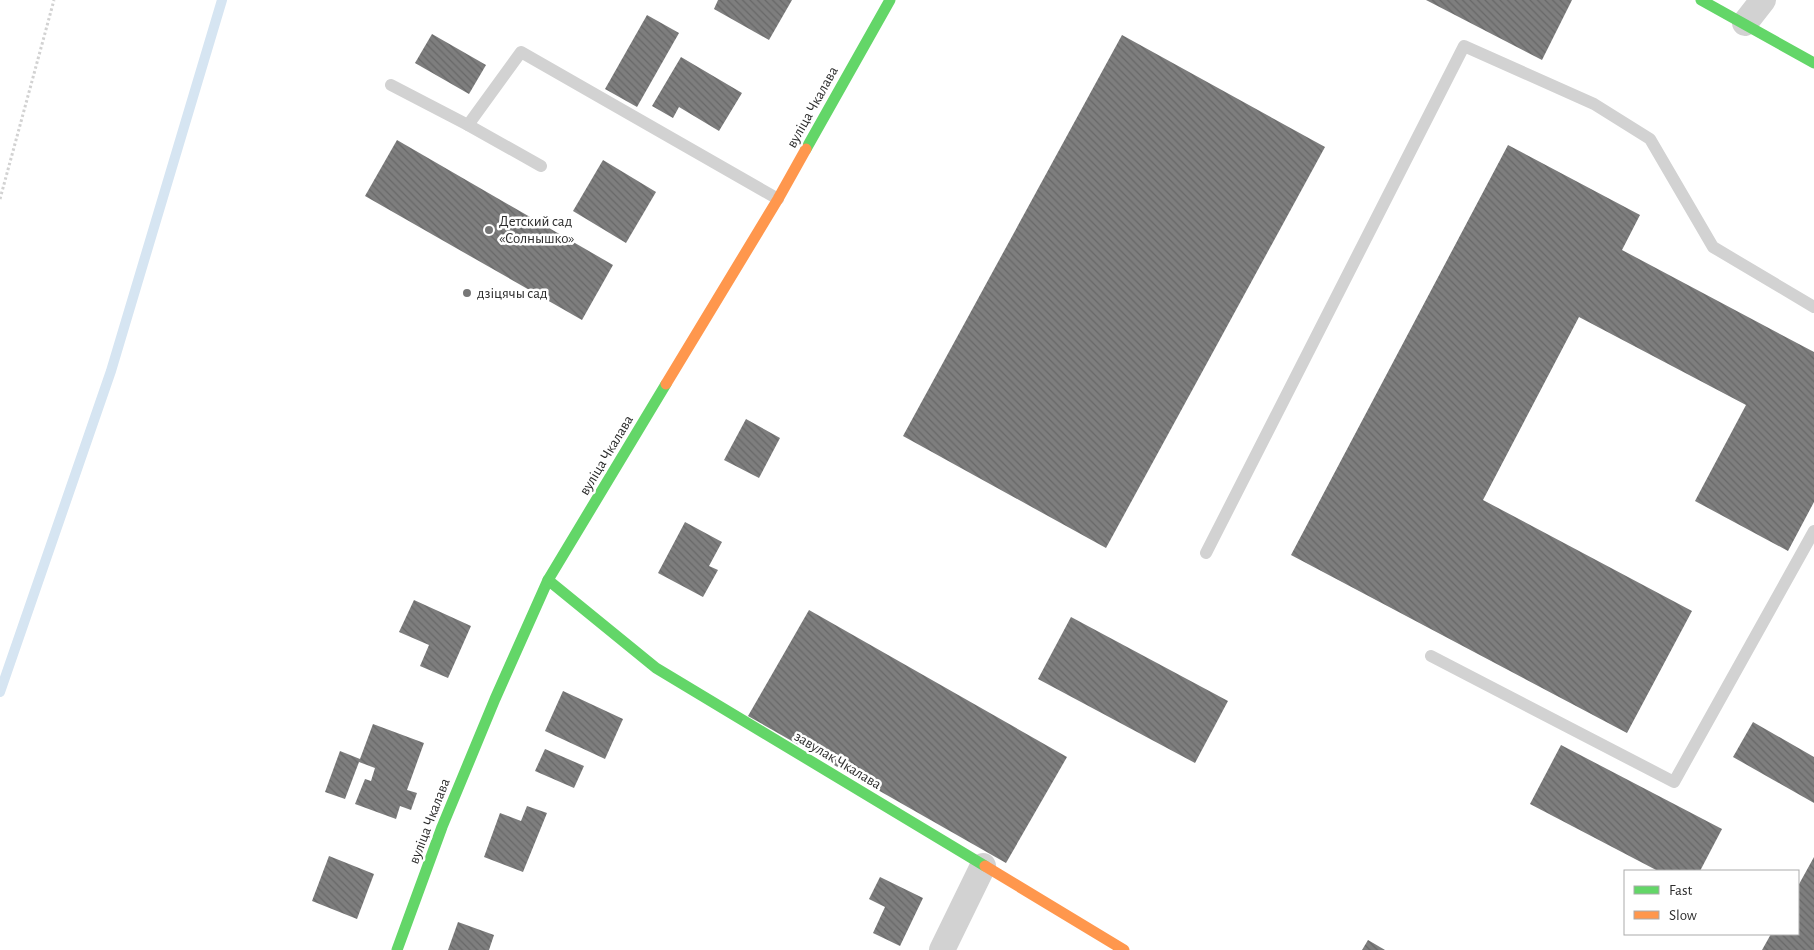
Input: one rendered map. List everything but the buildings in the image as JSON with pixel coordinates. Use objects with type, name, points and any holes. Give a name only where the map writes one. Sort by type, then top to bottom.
[{"type":"street","name":"вуліца Чкалава","points":[[397,950],[442,827],[494,699],[548,580],[778,199],[890,0]]},
{"type":"street","points":[[1701,0],[1814,63]]},
{"type":"street","points":[[1745,23],[1763,0]]},
{"type":"street","name":"завулак Чкалава","points":[[548,580],[656,668],[1124,950]]},
{"type":"street","points":[[942,950],[983,866]]},
{"type":"lane","points":[[1206,553],[1464,46],[1594,104],[1650,139],[1712,248],[1814,306]]},
{"type":"lane","points":[[468,125],[521,52],[778,199]]},
{"type":"lane","points":[[391,85],[541,166]]},
{"type":"lane","points":[[1431,656],[1674,782],[1814,531]]},
{"type":"path","points":[[0,199],[54,0]]},
{"type":"waterway","points":[[0,692],[111,371],[222,0]]},
{"type":"traffic: fast","points":[[806,149],[890,0]]},
{"type":"traffic: fast","points":[[1701,0],[1814,63]]},
{"type":"traffic: fast","points":[[397,950],[442,827],[495,699],[548,580],[666,384]]},
{"type":"traffic: fast","points":[[548,580],[656,668],[985,866]]},
{"type":"traffic: slow","points":[[666,384],[778,199],[806,149]]},
{"type":"traffic: slow","points":[[985,866],[1124,950]]},
{"type":"place","name":"Детский сад «Солнышко»","points":[[489,230]]},
{"type":"place","name":"дзіцячы сад","points":[[467,293]]}]
